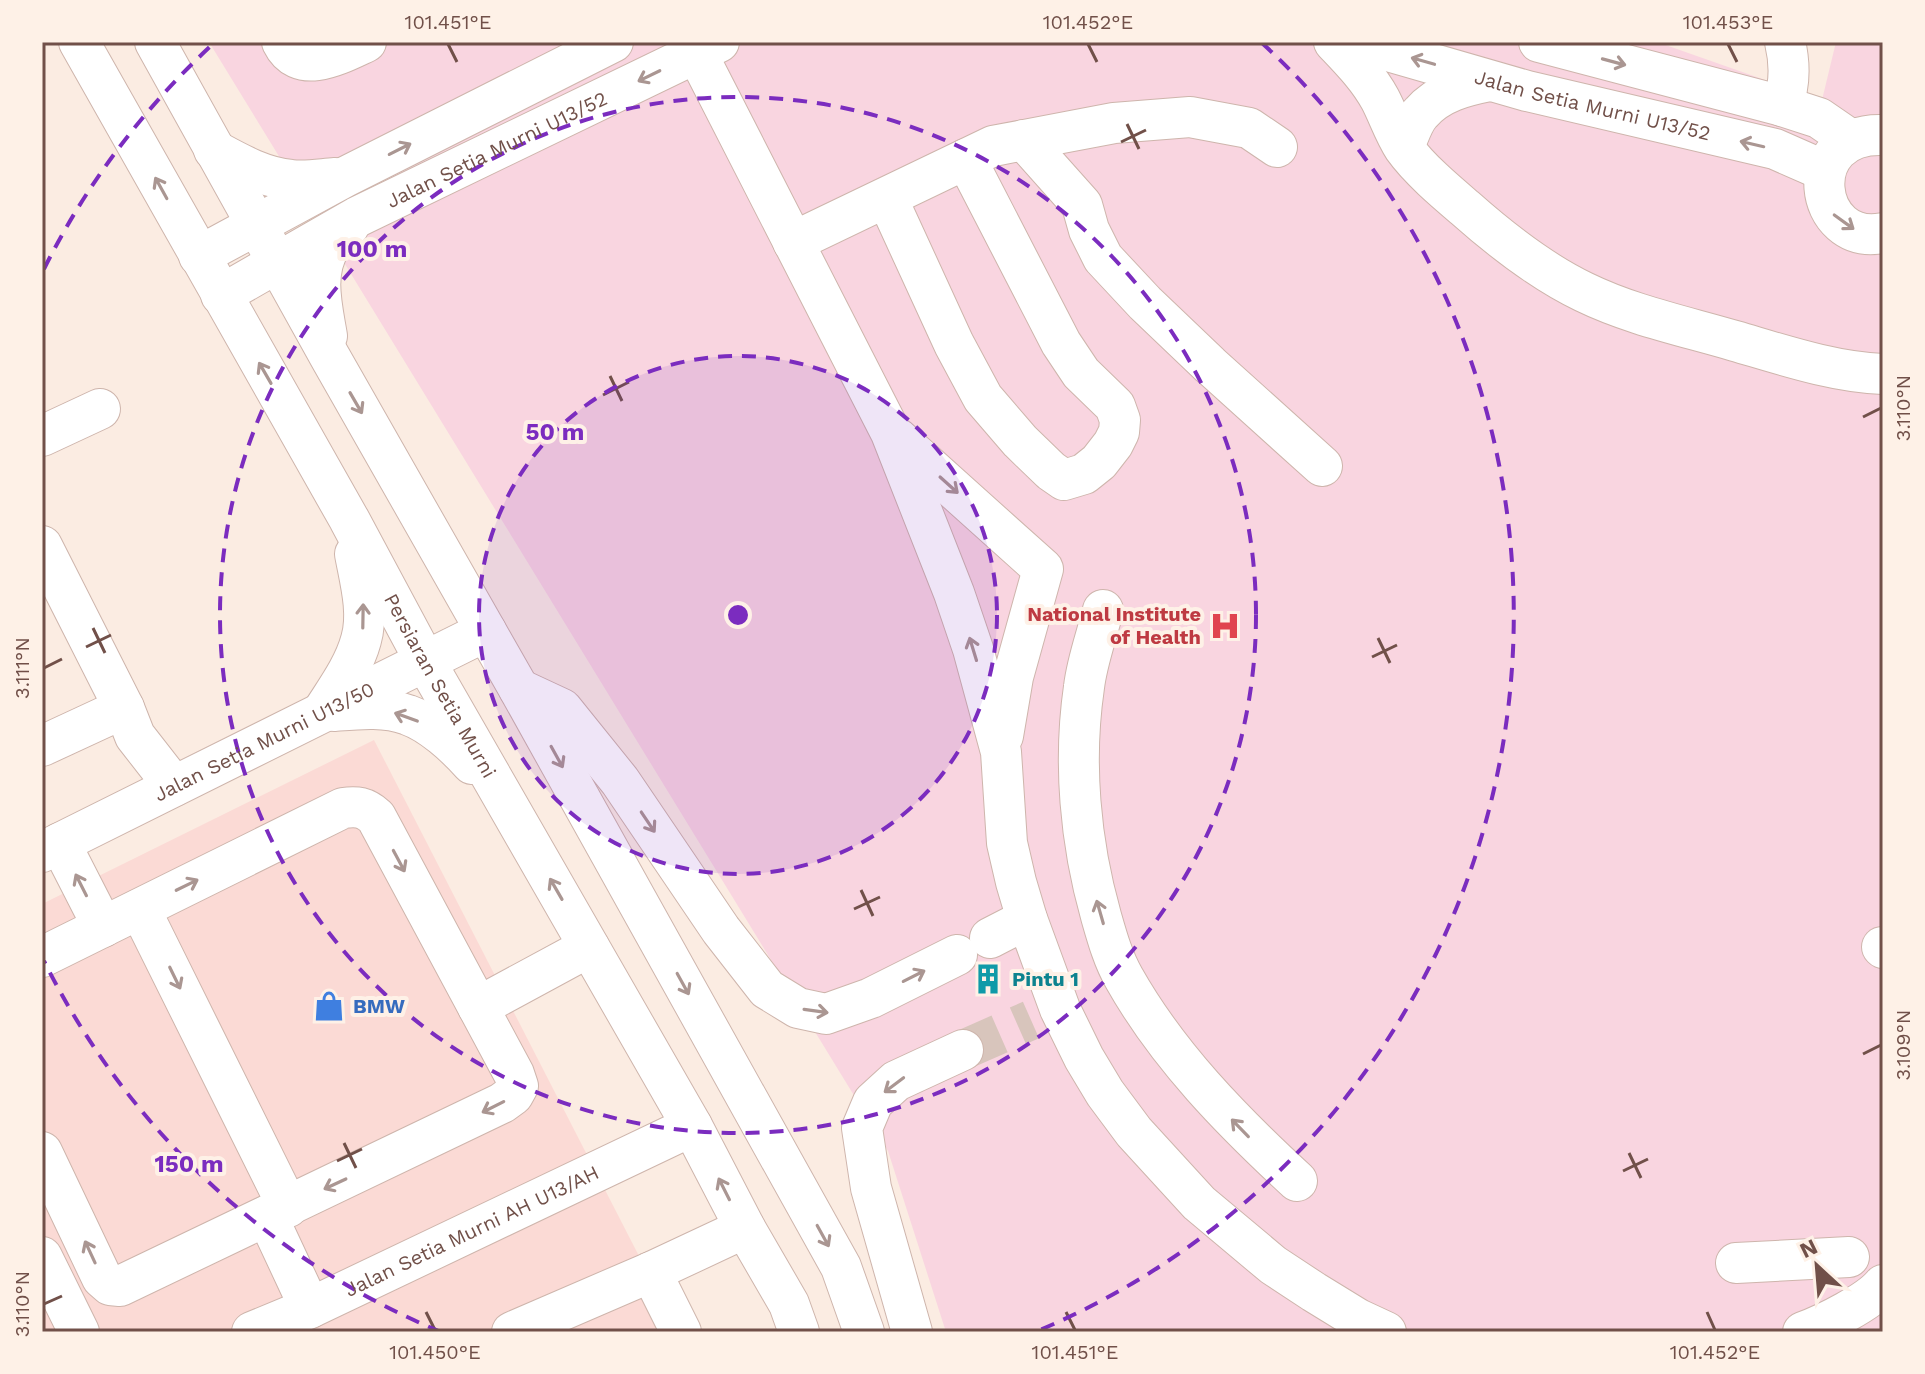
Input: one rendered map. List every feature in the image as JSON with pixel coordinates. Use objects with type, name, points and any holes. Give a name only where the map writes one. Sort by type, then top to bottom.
[{"type":"street","name":"Persiaran Setia Murni","points":[[79,42],[349,519],[425,661],[692,1126],[789,1304],[799,1332]]},
{"type":"street","points":[[155,42],[841,1267],[864,1332]]},
{"type":"street","points":[[282,42],[286,50],[299,60],[314,61],[366,42]]},
{"type":"street","points":[[199,256],[345,177],[613,42]]},
{"type":"street","points":[[1334,42],[1366,76],[1404,147],[1440,186],[1514,250],[1547,272],[1583,292],[1618,306],[1793,358],[1861,373],[1883,374]]},
{"type":"street","name":"Jalan Setia Murni U13/52","points":[[1357,42],[1527,91],[1775,149],[1825,171]]},
{"type":"street","points":[[1539,42],[1782,106],[1867,137]]},
{"type":"street","points":[[1782,106],[1788,90],[1785,42]]},
{"type":"street","points":[[702,46],[793,242],[891,433],[954,593],[1001,752],[1007,843],[1027,919],[1045,1014],[1084,1058],[1134,1132],[1199,1203],[1273,1265],[1336,1306],[1386,1332]]},
{"type":"street","name":"Jalan Setia Murni U13/52","points":[[221,295],[357,217],[702,46]]},
{"type":"street","points":[[1404,147],[1419,114],[1437,99],[1460,88],[1490,81]]},
{"type":"street","points":[[793,242],[993,146],[1114,123],[1190,117],[1249,128],[1277,147]]},
{"type":"street","points":[[1867,137],[1840,148],[1831,158],[1823,187],[1834,217],[1847,227],[1862,233],[1883,233]]},
{"type":"street","points":[[1024,140],[1078,198],[1086,213],[1089,230],[1103,258],[1113,269],[1210,365],[1322,466]]},
{"type":"street","points":[[214,150],[241,165],[293,181],[345,177]]},
{"type":"street","points":[[887,198],[954,344],[983,398],[1051,471],[1064,480],[1084,474],[1099,462],[1119,432],[1120,420],[1115,406],[1081,373],[1061,343],[966,159]]},
{"type":"street","points":[[330,357],[320,294],[321,267],[331,245],[357,217]]},
{"type":"street","points":[[42,436],[100,409]]},
{"type":"street","points":[[891,433],[1043,569],[1013,677],[1001,752]]},
{"type":"street","points":[[323,711],[351,666],[362,638],[364,605],[349,519]]},
{"type":"street","points":[[42,546],[124,708],[135,736],[174,786]]},
{"type":"street","points":[[1103,610],[1084,685],[1078,747],[1086,845],[1094,893],[1106,936],[1123,976],[1180,1060],[1240,1129],[1297,1181]]},
{"type":"street","name":"Jalan Setia Murni U13/50","points":[[51,848],[486,631]]},
{"type":"street","points":[[519,689],[562,709],[620,781],[721,930],[767,989],[798,1008],[826,1014],[871,998],[1027,919]]},
{"type":"street","points":[[42,746],[124,708]]},
{"type":"street","points":[[323,711],[375,709],[408,715],[460,751],[507,802]]},
{"type":"street","points":[[42,957],[343,808],[366,808],[376,817],[518,1086],[513,1095],[502,1103],[120,1286],[110,1285],[102,1278],[42,1152]]},
{"type":"street","points":[[51,848],[103,927]]},
{"type":"street","points":[[140,909],[277,1211],[310,1308]]},
{"type":"street","points":[[478,1007],[589,947]]},
{"type":"street","points":[[912,1332],[871,1188],[862,1128],[873,1102],[896,1081],[963,1050]]},
{"type":"street","name":"Jalan Setia Murni AH U13/AH","points":[[252,1332],[310,1308],[692,1126]]},
{"type":"street","points":[[512,1332],[745,1228]]},
{"type":"street","points":[[42,1257],[61,1312]]},
{"type":"street","points":[[1736,1263],[1849,1257]]},
{"type":"street","points":[[651,1272],[681,1332]]},
{"type":"street","points":[[1803,1332],[1875,1294],[1883,1285]]},
{"type":"shaded area","name":"National Institute of Health","points":[[209,42],[1657,42],[1822,100],[1836,42],[1883,42],[1883,1332],[946,1332],[888,1151]]},
{"type":"shaded area","points":[[374,740],[678,1332],[42,1332],[42,904]]},
{"type":"tunnel","points":[[963,1050],[1031,1020]]},
{"type":"place","name":"National Institute of Health","points":[[1225,626]]},
{"type":"place","name":"Pintu 1","points":[[988,979]]},
{"type":"place","name":"BMW","points":[[329,1006]]}]
